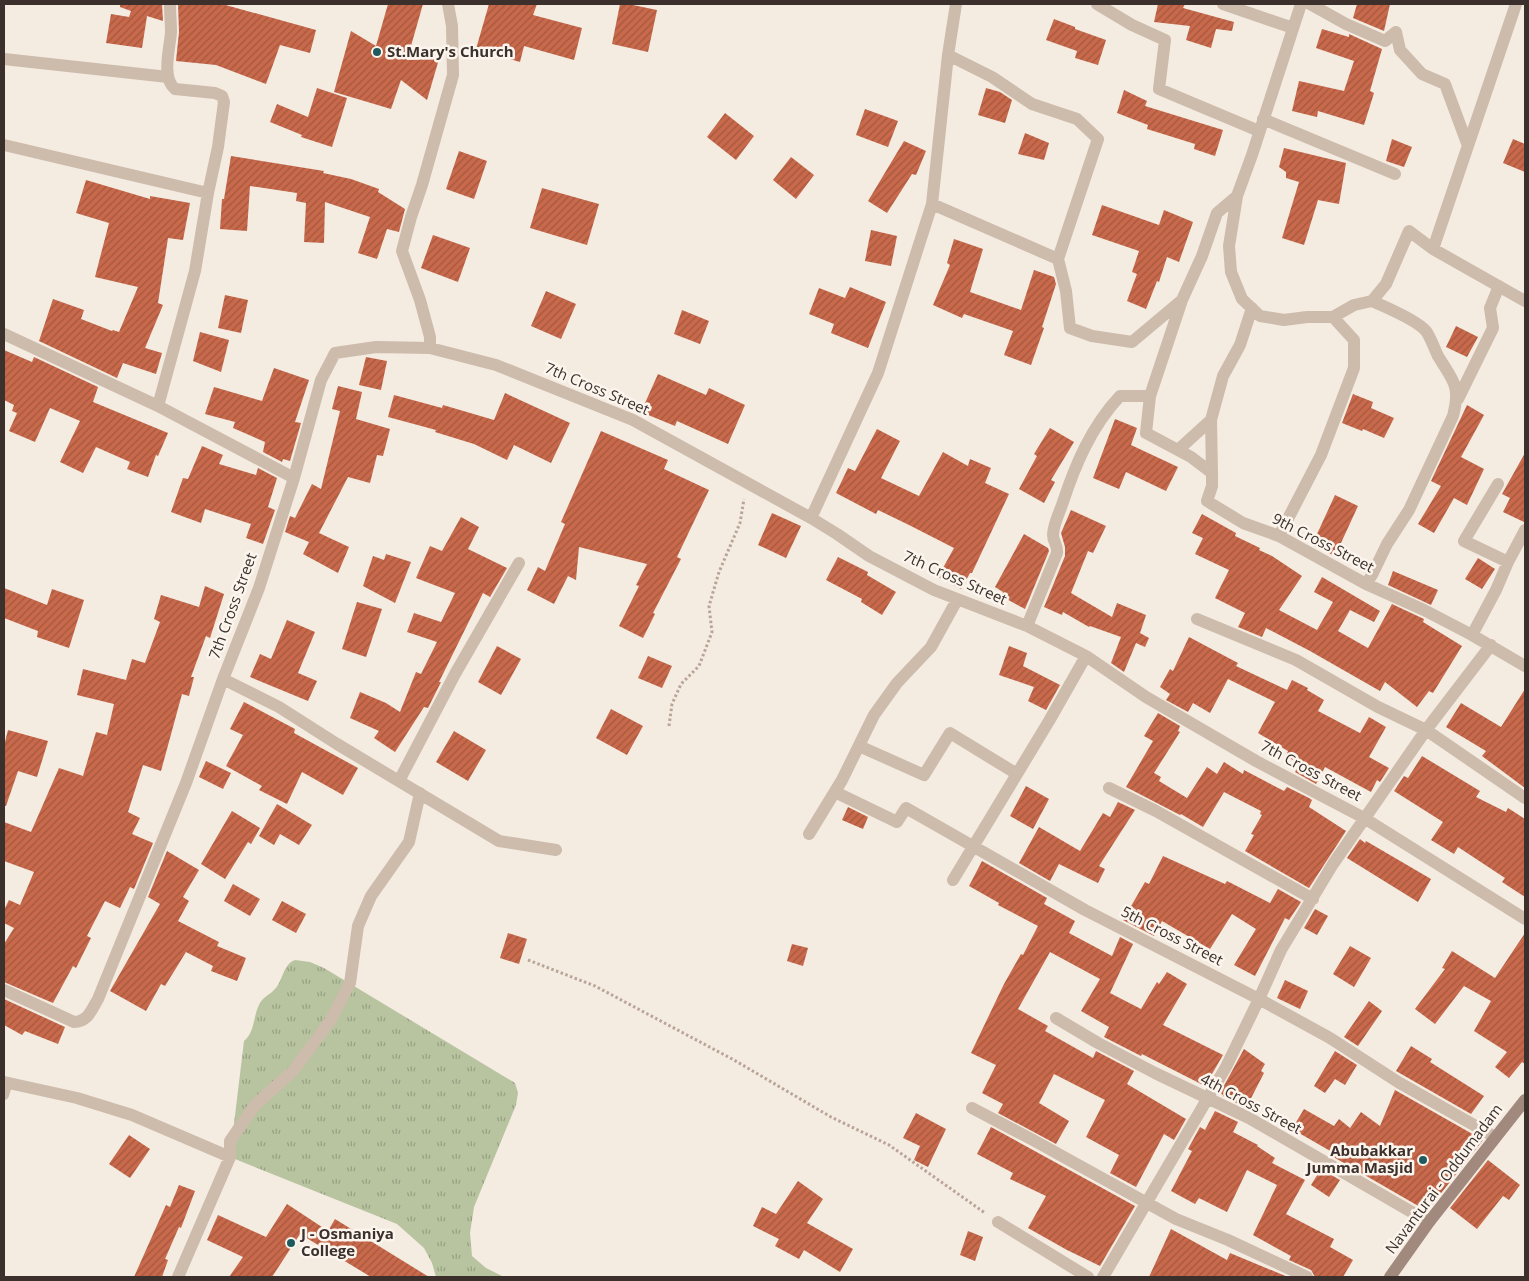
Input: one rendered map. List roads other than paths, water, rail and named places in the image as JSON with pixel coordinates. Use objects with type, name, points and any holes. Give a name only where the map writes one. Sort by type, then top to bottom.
[{"type":"main road","name":"Navanturai - Oddumadam","points":[[1393,1276],[1429,1222],[1525,1100]]},
{"type":"street","points":[[158,406],[195,271],[224,111],[222,96],[215,93],[175,89],[170,85],[168,77],[171,30],[170,4]]},
{"type":"street","points":[[430,348],[430,337],[420,300],[402,251],[453,75],[452,26],[448,4]]},
{"type":"street","points":[[811,518],[878,373],[932,204],[948,55],[956,4]]},
{"type":"street","points":[[1097,4],[1132,25],[1165,40],[1159,89],[1396,174]]},
{"type":"street","points":[[1224,4],[1293,28]]},
{"type":"street","points":[[1301,4],[1237,196],[1230,246],[1231,272],[1242,299],[1260,316],[1284,320],[1307,317],[1333,317],[1354,305],[1372,301],[1398,313],[1426,331],[1438,355],[1453,378],[1458,399]]},
{"type":"street","points":[[1310,4],[1346,24],[1385,40],[1396,32],[1400,50],[1422,74],[1446,84],[1468,146]]},
{"type":"street","points":[[1433,249],[1516,4]]},
{"type":"street","points":[[948,55],[992,77],[1032,104],[1077,119],[1098,139],[1058,259],[1066,291],[1070,328],[1092,336],[1132,342],[1182,300]]},
{"type":"street","points":[[4,58],[168,77]]},
{"type":"street","points":[[4,145],[208,193]]},
{"type":"street","points":[[1212,473],[1191,456],[1146,433],[1150,396],[1182,300],[1202,256],[1217,213],[1237,196]]},
{"type":"street","points":[[932,204],[1058,259]]},
{"type":"street","points":[[1372,301],[1386,284],[1409,231],[1433,249],[1525,300]]},
{"type":"street","points":[[1366,584],[1387,544],[1409,510],[1453,416],[1458,399],[1493,328],[1490,308],[1498,286]]},
{"type":"street","points":[[1212,473],[1211,420],[1222,376],[1240,345],[1252,308]]},
{"type":"street","points":[[1279,536],[1321,454],[1354,368],[1354,340],[1333,317]]},
{"type":"street","points":[[4,334],[158,406],[294,478]]},
{"type":"street","name":"7th Cross Street","points":[[4,990],[74,1022],[81,1022],[87,1018],[98,999],[186,783],[258,588],[294,478],[321,380],[335,353],[376,346],[430,348],[496,365],[633,420],[811,518],[869,556],[934,590],[1026,626],[1086,656],[1146,697],[1256,761],[1364,818],[1525,918]]},
{"type":"street","points":[[1026,626],[1057,553],[1058,547],[1053,536],[1059,512],[1089,436],[1106,411],[1120,396],[1150,396]]},
{"type":"street","points":[[1178,450],[1211,420]]},
{"type":"street","name":"9th Cross Street","points":[[1212,473],[1212,486],[1207,501],[1243,523],[1279,536],[1366,584],[1424,610],[1491,645],[1525,666]]},
{"type":"street","points":[[1498,484],[1464,541],[1508,562]]},
{"type":"street","points":[[1472,635],[1525,530]]},
{"type":"street","points":[[399,781],[455,674],[519,563]]},
{"type":"street","points":[[809,834],[835,792],[874,715],[897,683],[931,647],[957,600]]},
{"type":"street","points":[[1197,619],[1296,660],[1378,707],[1426,730],[1525,798]]},
{"type":"street","points":[[1103,1277],[1226,1067],[1281,950],[1333,864],[1426,730],[1491,645]]},
{"type":"street","points":[[952,880],[1086,656]]},
{"type":"street","points":[[223,679],[279,707],[499,841],[556,850]]},
{"type":"street","points":[[859,746],[924,775],[950,732],[1017,774]]},
{"type":"street","points":[[1109,788],[1156,811],[1313,898]]},
{"type":"street","name":"5th Cross Street","points":[[835,792],[897,822],[906,808],[1085,910],[1259,999],[1330,1038],[1398,1082],[1495,1137]]},
{"type":"street","points":[[178,1277],[230,1157],[230,1141],[255,1105],[293,1071],[330,1021],[350,983],[358,926],[371,896],[409,842],[420,793]]},
{"type":"street","name":"4th Cross Street","points":[[1056,1018],[1098,1043],[1207,1099],[1249,1118],[1429,1222]]},
{"type":"street","points":[[5,1086],[76,1098],[132,1115],[230,1157]]},
{"type":"street","points":[[972,1108],[1176,1219],[1228,1240],[1307,1277]]},
{"type":"street","points":[[998,1222],[1088,1277]]},
{"type":"place","name":"St.Mary's Church","points":[[377,52]]},
{"type":"place","name":"Abubakkar Jumma Masjid","points":[[1423,1160]]},
{"type":"place","name":"J - Osmaniya College","points":[[291,1243]]}]
